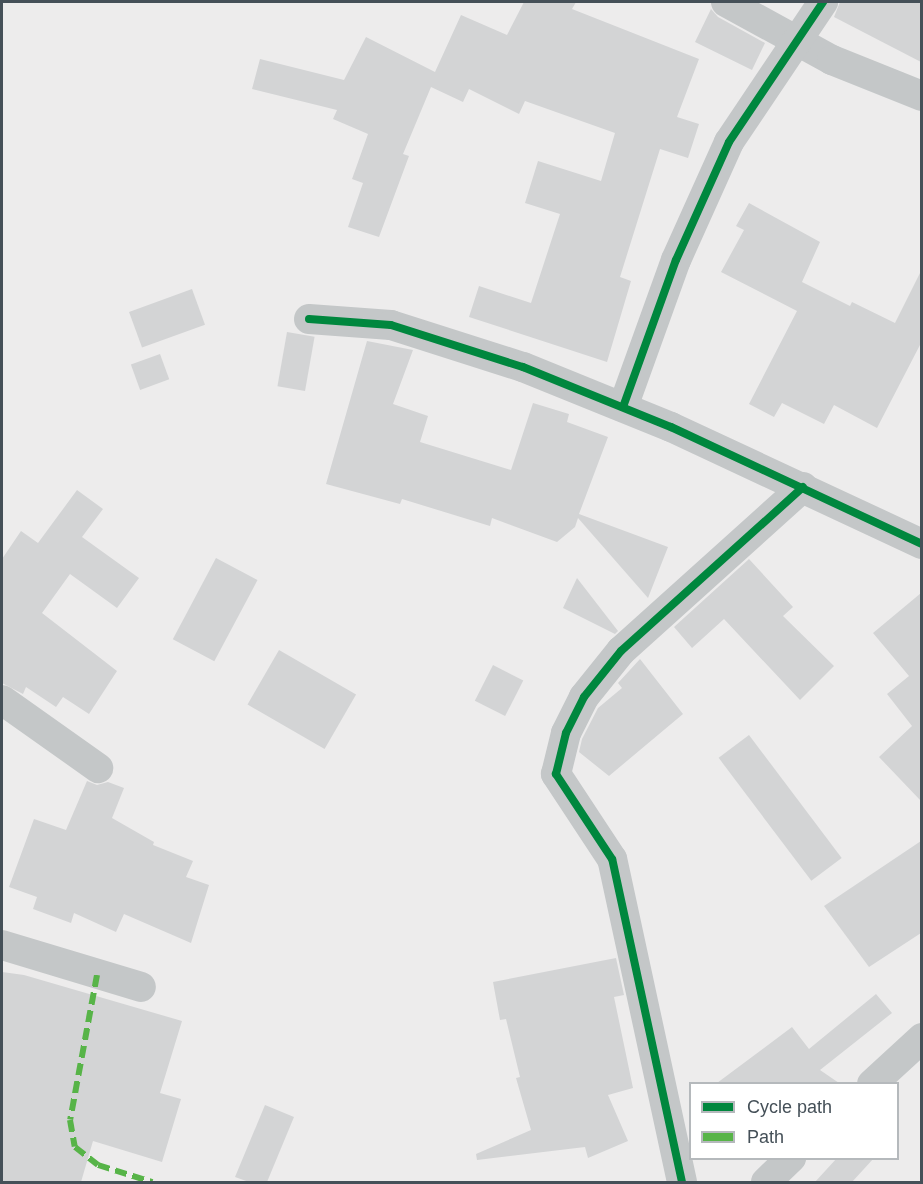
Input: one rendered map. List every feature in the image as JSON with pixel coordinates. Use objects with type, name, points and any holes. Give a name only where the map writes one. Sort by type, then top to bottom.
[{"type":"street","points":[[726,2],[832,60],[921,96]]},
{"type":"street","points":[[623,407],[676,260],[729,142],[823,2]]},
{"type":"street","points":[[309,319],[391,325],[523,368],[623,407],[803,487],[921,544]]},
{"type":"street","points":[[682,1182],[612,859],[556,774],[566,733],[584,697],[621,651],[803,487]]},
{"type":"street","points":[[2,700],[98,768]]},
{"type":"street","points":[[2,945],[141,987]]},
{"type":"street","points":[[873,1082],[921,1038]]},
{"type":"street","points":[[766,1182],[789,1160]]},
{"type":"building","points":[[524,2],[576,2],[572,9],[699,59],[677,117],[699,124],[688,158],[660,149],[620,277],[631,281],[607,362],[469,317],[479,286],[531,303],[560,214],[525,203],[538,161],[601,181],[615,133],[525,101],[519,114],[469,89],[463,102],[431,87],[403,154],[409,156],[379,237],[348,227],[363,183],[352,179],[368,134],[333,119],[337,110],[252,89],[260,59],[344,80],[366,37],[435,72],[461,15],[507,35]]},
{"type":"building","points":[[840,2],[921,2],[921,62],[834,17]]},
{"type":"building","points":[[711,9],[718,17],[765,43],[752,70],[695,42]]},
{"type":"building","points":[[749,203],[820,242],[802,282],[850,306],[852,302],[895,323],[921,271],[921,343],[877,428],[834,405],[824,424],[782,403],[774,417],[749,404],[797,311],[721,272],[744,230],[736,226]]},
{"type":"building","points":[[192,289],[205,325],[142,348],[129,312]]},
{"type":"building","points":[[287,332],[315,337],[305,391],[277,386]]},
{"type":"building","points":[[367,341],[413,350],[393,404],[428,416],[420,442],[511,470],[533,403],[569,414],[567,422],[608,437],[579,514],[668,547],[648,598],[578,518],[575,527],[557,542],[492,518],[490,526],[402,499],[400,504],[326,484]]},
{"type":"building","points":[[160,354],[169,379],[140,390],[131,365]]},
{"type":"building","points":[[77,490],[103,509],[82,537],[139,578],[117,608],[70,574],[42,613],[117,671],[89,714],[63,697],[56,707],[26,687],[23,694],[2,683],[2,559],[21,531],[38,543]]},
{"type":"building","points":[[216,558],[257,580],[214,661],[173,639]]},
{"type":"building","points":[[749,559],[793,607],[783,616],[834,666],[800,700],[724,619],[692,648],[674,627]]},
{"type":"building","points":[[577,578],[618,631],[615,634],[563,608]]},
{"type":"building","points":[[921,593],[921,801],[879,757],[912,726],[887,694],[909,676],[873,633]]},
{"type":"building","points":[[279,650],[356,694],[325,749],[248,705]]},
{"type":"building","points":[[640,659],[683,714],[609,776],[579,752],[582,739],[598,708],[622,688],[618,683]]},
{"type":"building","points":[[493,665],[523,680],[505,716],[475,701]]},
{"type":"building","points":[[749,735],[842,858],[811,881],[719,758]]},
{"type":"building","points":[[87,781],[97,785],[108,782],[124,788],[112,818],[154,842],[153,845],[193,861],[186,877],[209,885],[191,943],[124,914],[116,932],[74,913],[71,923],[33,909],[37,897],[9,887],[34,819],[66,830]]},
{"type":"building","points":[[921,841],[921,933],[869,967],[824,906]]},
{"type":"building","points":[[616,958],[624,995],[614,997],[633,1088],[608,1095],[628,1141],[588,1158],[585,1147],[477,1160],[476,1154],[531,1130],[516,1078],[520,1077],[506,1019],[500,1020],[493,982]]},
{"type":"building","points":[[2,972],[24,975],[182,1021],[160,1093],[181,1099],[162,1162],[93,1141],[81,1182],[2,1182]]},
{"type":"building","points":[[876,994],[892,1013],[820,1070],[838,1082],[718,1082],[792,1027],[809,1049]]},
{"type":"building","points":[[265,1105],[294,1117],[267,1182],[249,1182],[235,1177]]},
{"type":"building","points":[[835,1160],[872,1160],[852,1182],[815,1182]]},
{"type":"marked path","points":[[97,975],[70,1120],[75,1147],[98,1165],[152,1182]]},
{"type":"cycle path","points":[[623,407],[676,260],[729,142],[823,2]]},
{"type":"cycle path","points":[[309,319],[391,325],[523,367],[671,427],[922,544]]},
{"type":"cycle path","points":[[682,1182],[612,859],[556,774],[566,733],[584,697],[621,651],[803,487]]}]
